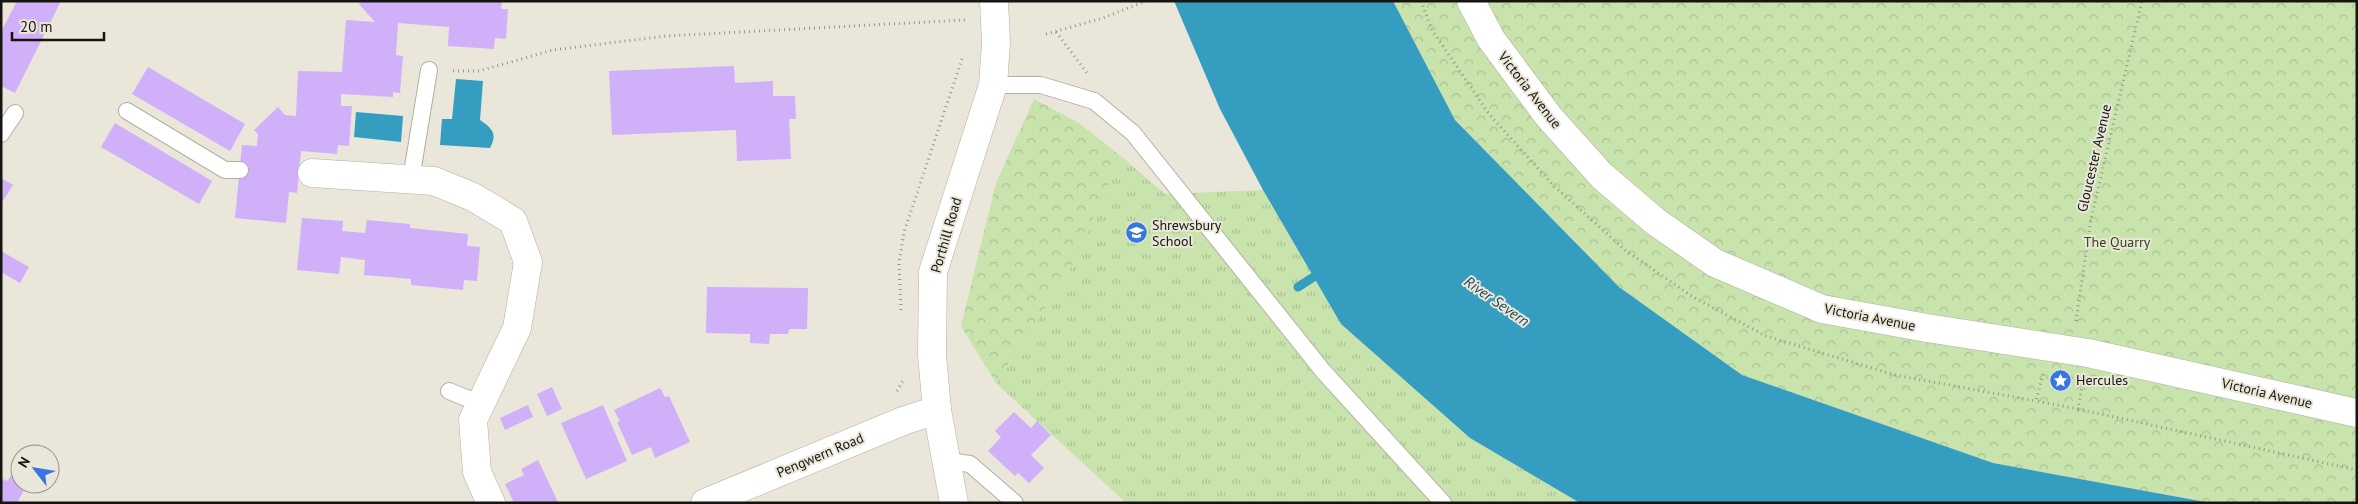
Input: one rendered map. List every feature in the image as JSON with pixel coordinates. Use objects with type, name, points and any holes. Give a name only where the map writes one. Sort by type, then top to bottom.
[{"type":"street","name":"Porthill Road","points":[[954,503],[948,461],[937,410],[932,356],[933,272],[992,85],[996,43],[994,1]]},
{"type":"street","name":"Victoria Avenue","points":[[1472,1],[1491,40],[1548,117],[1602,176],[1656,222],[1715,263],[1822,309],[2070,350],[2357,413]]},
{"type":"street","points":[[305,172],[434,181],[473,197],[514,221],[528,262],[517,328],[473,420],[477,472],[491,503]]},
{"type":"street","name":"Pengwern Road","points":[[704,503],[903,421],[937,410]]},
{"type":"lane","points":[[411,178],[429,70]]},
{"type":"lane","points":[[992,85],[1042,85],[1094,101],[1133,133],[1323,371],[1443,503]]},
{"type":"lane","points":[[127,110],[225,170],[240,170]]},
{"type":"lane","points":[[1,134],[15,113]]},
{"type":"lane","points":[[449,391],[480,404]]},
{"type":"lane","points":[[948,461],[970,464],[1015,503]]},
{"type":"path","points":[[1046,34],[1103,18],[1146,1]]},
{"type":"path","name":"Gloucester Avenue","points":[[2070,350],[2090,219],[2142,1]]},
{"type":"path","points":[[429,70],[479,71],[553,50],[666,36],[970,20]]},
{"type":"path","points":[[2070,350],[2036,401],[2357,470]]},
{"type":"path","points":[[2070,350],[2078,409]]},
{"type":"path","points":[[896,395],[904,378]]},
{"type":"green space","name":"The Quarry","points":[[1393,1],[2357,1],[2357,503],[2211,503],[1993,463],[1742,375],[1619,287],[1455,120]]},
{"type":"green space","points":[[1034,99],[1079,123],[1122,157],[1069,272],[996,383],[961,326],[996,183]]},
{"type":"green space","name":"Shrewsbury School","points":[[1122,157],[1165,194],[1263,190],[1341,324],[1470,438],[1580,503],[1126,503],[996,383],[1069,272]]},
{"type":"water","name":"River Severn","points":[[1174,1],[1393,1],[1455,120],[1619,287],[1742,375],[1993,463],[2211,503],[1580,503],[1470,438],[1341,324],[1263,190],[1220,109]]},
{"type":"water","points":[[456,79],[483,81],[480,120],[491,129],[494,135],[490,148],[440,145],[442,119],[452,119]]},
{"type":"water","points":[[356,112],[403,116],[401,142],[354,137]]},
{"type":"building","points":[[17,1],[61,1],[15,93],[1,86],[1,32]]},
{"type":"building","points":[[362,1],[502,1],[501,9],[508,9],[506,39],[495,38],[494,49],[448,46],[449,27],[398,23],[396,55],[403,56],[400,93],[393,92],[393,97],[341,94],[341,106],[352,106],[349,146],[338,145],[337,154],[301,151],[297,193],[289,192],[286,223],[235,218],[242,145],[257,146],[258,134],[254,130],[278,107],[285,115],[296,116],[298,71],[342,72],[346,20],[375,22],[359,4]]},
{"type":"building","points":[[734,66],[735,83],[773,81],[773,96],[795,96],[796,119],[789,119],[791,159],[737,161],[736,130],[612,135],[609,71]]},
{"type":"building","points":[[148,67],[245,124],[230,151],[132,94]]},
{"type":"building","points":[[115,123],[212,181],[199,204],[101,147]]},
{"type":"building","points":[[1,178],[13,185],[1,204]]},
{"type":"building","points":[[302,218],[343,221],[342,231],[365,233],[367,220],[410,224],[410,228],[468,234],[467,246],[480,247],[477,281],[464,280],[463,290],[411,285],[411,279],[364,275],[365,260],[341,257],[339,274],[297,270]]},
{"type":"building","points":[[1,251],[29,267],[20,283],[3,273],[1,276]]},
{"type":"building","points":[[707,287],[808,288],[807,329],[789,329],[788,334],[770,334],[769,344],[750,343],[750,334],[706,333]]},
{"type":"building","points":[[552,387],[562,409],[547,416],[537,394]]},
{"type":"building","points":[[660,388],[665,397],[669,396],[690,442],[655,458],[651,447],[632,455],[617,422],[620,421],[614,410]]},
{"type":"building","points":[[528,405],[533,417],[505,430],[500,418]]},
{"type":"building","points":[[603,405],[627,461],[586,479],[561,423]]},
{"type":"building","points":[[1014,412],[1031,428],[1037,421],[1051,435],[1031,455],[1044,468],[1029,483],[1018,473],[1015,476],[988,451],[1001,437],[995,431]]},
{"type":"building","points":[[538,460],[558,502],[514,503],[505,484],[524,475],[521,469]]},
{"type":"building","points":[[10,477],[10,494],[22,494],[17,503],[1,503],[1,482],[3,479],[7,481]]},
{"type":"waterway","points":[[1298,287],[1323,271]]},
{"type":"place","name":"Shrewsbury School","points":[[1136,233]]},
{"type":"place","name":"Hercules","points":[[2060,380]]}]
